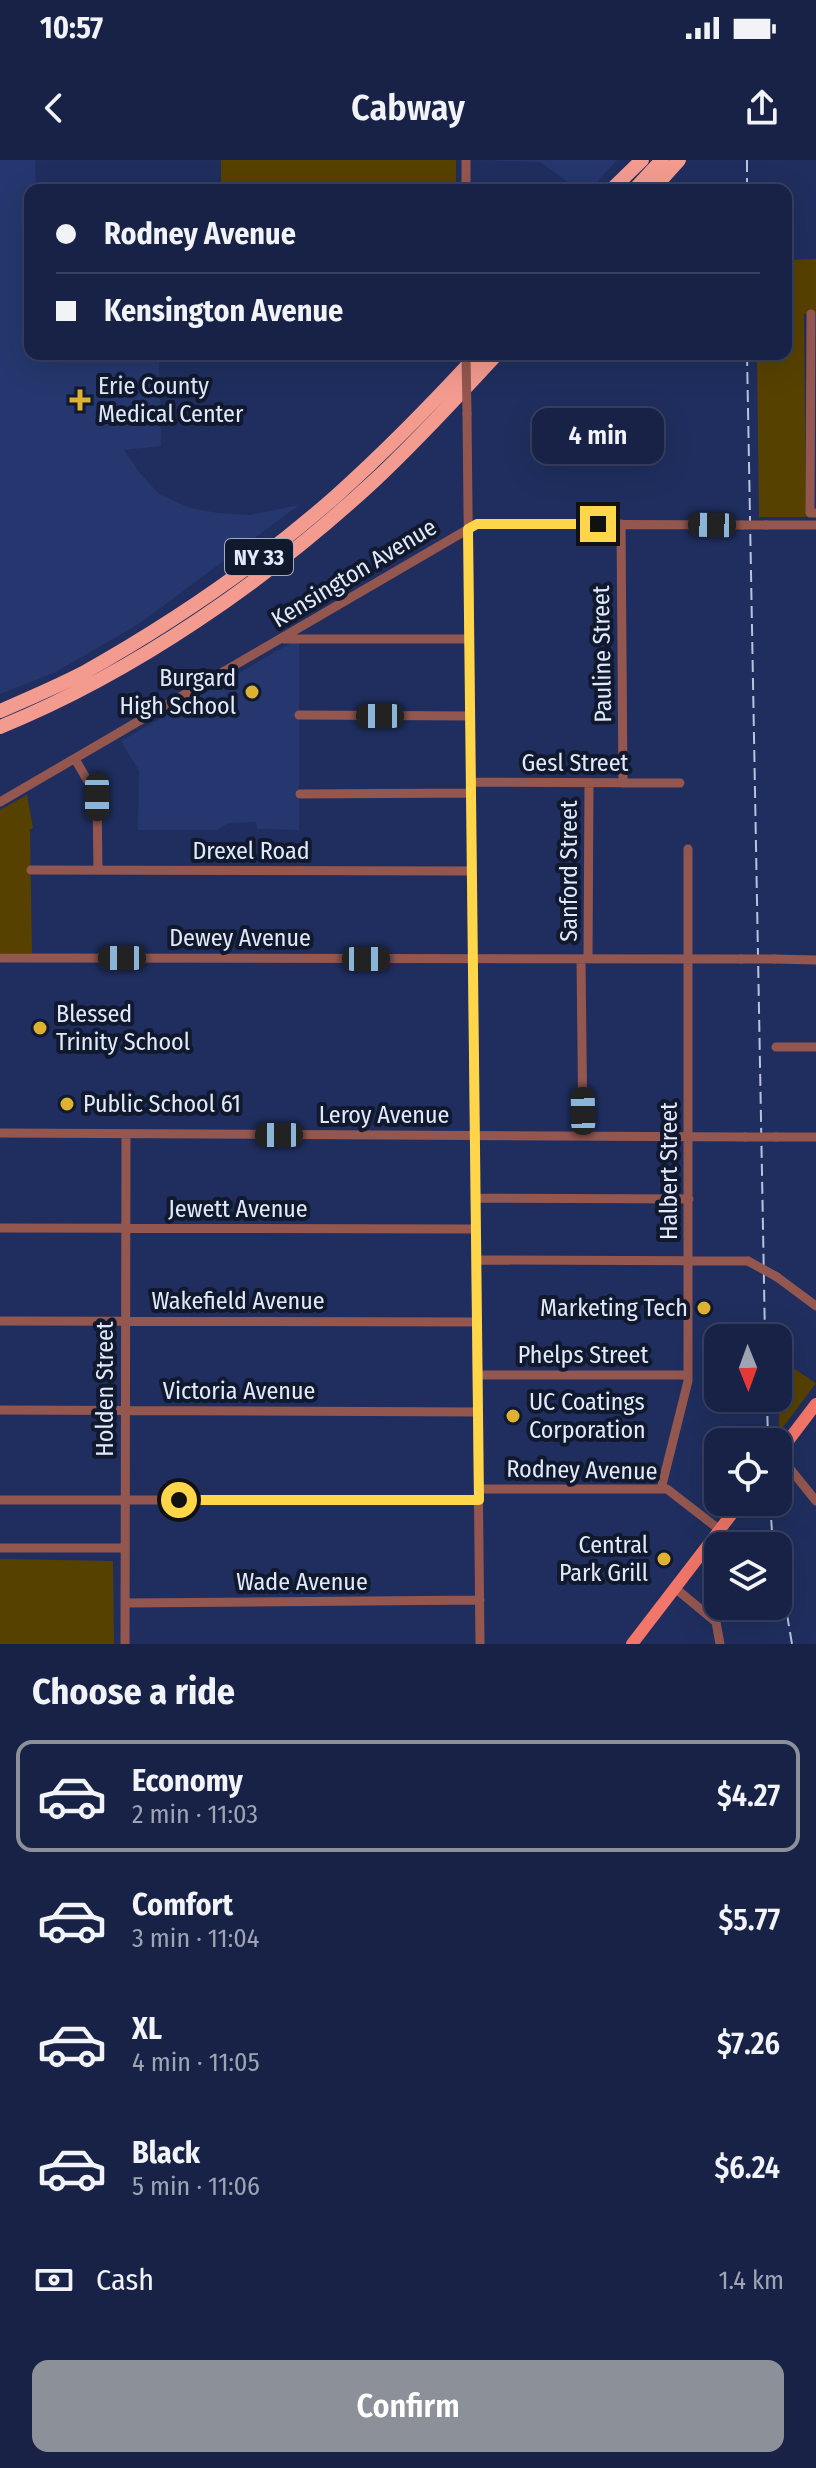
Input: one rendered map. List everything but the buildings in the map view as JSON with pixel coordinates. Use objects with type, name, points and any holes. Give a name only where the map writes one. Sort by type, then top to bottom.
[{"type":"highway","points":[[617,184],[642,160]]},
{"type":"highway","points":[[627,184],[649,160]]},
{"type":"highway","points":[[640,184],[662,160]]},
{"type":"highway","points":[[657,184],[679,160]]},
{"type":"highway","name":"NY 33","points":[[0,711],[82,674],[194,604],[270,549],[335,496],[396,439],[472,360]]},
{"type":"highway","name":"NY 33","points":[[0,727],[92,683],[154,648],[226,600],[326,523],[373,482],[491,360]]},
{"type":"main road","points":[[792,1436],[816,1404]]},
{"type":"main road","points":[[632,1644],[730,1516]]},
{"type":"street","points":[[466,160],[466,184]]},
{"type":"street","points":[[811,314],[813,442],[810,513],[816,513]]},
{"type":"street","points":[[466,360],[480,1644]]},
{"type":"street","name":"Kensington Avenue","points":[[0,802],[477,524],[816,525]]},
{"type":"street","name":"Pauline Street","points":[[621,524],[623,783]]},
{"type":"street","points":[[436,548],[450,543],[458,546],[468,559]]},
{"type":"street","points":[[281,639],[469,639]]},
{"type":"street","points":[[299,715],[470,716]]},
{"type":"street","points":[[75,759],[97,797],[98,870]]},
{"type":"street","name":"Gesl Street","points":[[471,782],[680,783]]},
{"type":"street","name":"Sanford Street","points":[[583,1136],[589,783]]},
{"type":"street","points":[[300,794],[471,793]]},
{"type":"street","name":"Halbert Street","points":[[661,1489],[688,1375],[688,849]]},
{"type":"street","name":"Drexel Road","points":[[31,870],[472,871]]},
{"type":"street","name":"Dewey Avenue","points":[[0,958],[816,960]]},
{"type":"street","points":[[776,1047],[816,1047]]},
{"type":"street","name":"Leroy Avenue","points":[[0,1133],[816,1137]]},
{"type":"street","name":"Holden Street","points":[[125,1644],[126,1134]]},
{"type":"street","points":[[475,1198],[689,1199]]},
{"type":"street","name":"Jewett Avenue","points":[[0,1228],[476,1229]]},
{"type":"street","points":[[476,1260],[748,1261],[777,1277],[816,1306]]},
{"type":"street","name":"Wakefield Avenue","points":[[0,1321],[477,1322]]},
{"type":"street","name":"Phelps Street","points":[[477,1375],[688,1375]]},
{"type":"street","name":"Victoria Avenue","points":[[0,1410],[478,1412]]},
{"type":"street","points":[[792,1471],[816,1501]]},
{"type":"street","name":"Rodney Avenue","points":[[479,1489],[667,1489],[720,1530]]},
{"type":"street","name":"Rodney Avenue","points":[[0,1500],[479,1500]]},
{"type":"street","points":[[0,1548],[125,1548]]},
{"type":"street","points":[[675,1588],[716,1622],[720,1644]]},
{"type":"street","name":"Wade Avenue","points":[[125,1603],[480,1600]]},
{"type":"shaded area","name":"Erie County Medical Center","points":[[0,160],[35,160],[36,184],[24,184],[24,360],[159,360],[161,446],[124,450],[159,494],[190,508],[218,513],[250,515],[299,505],[140,623],[56,672],[0,694]]},
{"type":"shaded area","points":[[221,160],[456,160],[456,184],[221,184]]},
{"type":"shaded area","points":[[476,160],[617,160],[595,184],[571,184],[540,162]]},
{"type":"shaded area","points":[[816,259],[816,314],[804,314],[806,517],[759,517],[757,360],[792,360],[792,260]]},
{"type":"shaded area","name":"Burgard High School","points":[[291,643],[299,643],[299,830],[257,829],[256,822],[229,823],[217,830],[138,830],[139,771],[121,741]]},
{"type":"shaded area","points":[[27,795],[33,828],[30,829],[32,953],[0,953],[0,810]]},
{"type":"shaded area","points":[[792,1367],[816,1383],[782,1428],[779,1428],[779,1412],[792,1412]]},
{"type":"shaded area","points":[[0,1559],[113,1561],[114,1644],[0,1644]]},
{"type":"railway","points":[[747,160],[747,184]]},
{"type":"railway","points":[[747,360],[765,1324]]},
{"type":"railway","points":[[767,1412],[768,1428]]},
{"type":"railway","points":[[771,1516],[772,1532]]},
{"type":"railway","points":[[788,1620],[792,1644]]},
{"type":"place","name":"Erie County Medical Center","points":[[80,400]]},
{"type":"place","name":"Burgard High School","points":[[252,692]]},
{"type":"place","name":"Blessed Trinity School","points":[[40,1028]]},
{"type":"place","name":"Public School 61","points":[[67,1104]]},
{"type":"place","name":"Marketing Tech","points":[[704,1308]]},
{"type":"place","name":"UC Coatings Corporation","points":[[513,1416]]},
{"type":"place","name":"Central Park Grill","points":[[664,1559]]},
{"type":"route","points":[[179,1500],[479,1500],[468,529],[477,524],[598,524]]}]
